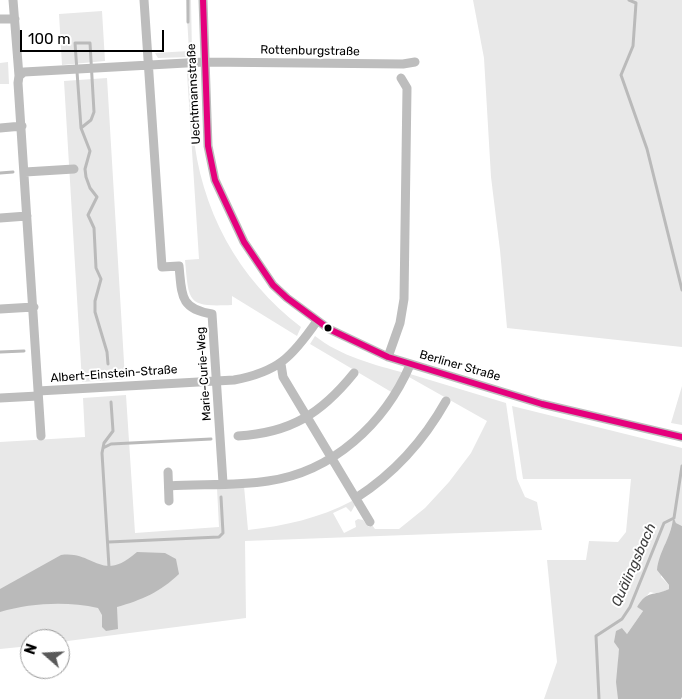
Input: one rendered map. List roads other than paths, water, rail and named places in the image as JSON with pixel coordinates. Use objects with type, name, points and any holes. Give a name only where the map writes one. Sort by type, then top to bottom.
[{"type":"street","name":"Albert-Einstein-Straße","points":[[13,0],[34,307],[40,436]]},
{"type":"street","points":[[144,0],[148,65]]},
{"type":"street","name":"Uechtmannstraße","points":[[203,0],[208,146],[212,166],[229,212],[259,265]]},
{"type":"street","points":[[0,20],[15,19]]},
{"type":"street","points":[[19,76],[24,72],[204,62]]},
{"type":"street","name":"Rottenburgstraße","points":[[204,62],[404,64],[415,62]]},
{"type":"street","name":"Marie-Curie-Weg","points":[[148,65],[162,267],[179,266],[184,301],[194,310],[212,314],[223,483]]},
{"type":"street","points":[[388,358],[400,323],[405,283],[407,88],[401,78]]},
{"type":"street","points":[[0,128],[22,126]]},
{"type":"street","points":[[24,172],[74,169]]},
{"type":"street","points":[[0,218],[27,216]]},
{"type":"street","name":"Berliner Straße","points":[[259,265],[280,292],[316,321],[388,358],[542,404],[682,437]]},
{"type":"street","points":[[0,309],[34,307]]},
{"type":"street","name":"Albert-Einstein-Straße","points":[[0,398],[253,376],[281,364],[298,348],[316,321]]},
{"type":"street","points":[[281,364],[281,374],[333,457],[370,522]]},
{"type":"street","points":[[168,486],[269,481],[304,471],[333,457],[362,435],[379,416],[399,389],[410,365]]},
{"type":"street","points":[[238,436],[275,432],[307,417],[332,398],[354,373]]},
{"type":"street","points":[[356,498],[376,485],[416,448],[432,426],[446,401]]},
{"type":"street","points":[[168,472],[169,501]]},
{"type":"waterway","points":[[188,0],[188,22]]},
{"type":"waterway","points":[[629,0],[636,3],[633,46],[621,75],[647,149],[682,290]]},
{"type":"waterway","points":[[81,128],[75,43],[90,43],[94,112],[91,120],[81,128],[90,151],[85,169],[86,177],[90,188],[97,197],[88,215],[94,228],[96,268],[101,279],[95,301],[95,312],[107,352],[108,364]]},
{"type":"waterway","points":[[0,173],[13,172]]},
{"type":"waterway","points":[[0,352],[24,351]]},
{"type":"waterway","points":[[109,567],[102,453],[104,443],[113,431],[111,402]]},
{"type":"waterway","points":[[103,448],[111,444],[211,439]]},
{"type":"waterway","name":"Quälingsbach","points":[[599,699],[596,636],[622,619],[630,607],[664,523],[674,518],[682,466]]},
{"type":"waterway","points":[[109,542],[219,537],[223,533],[221,497]]}]
